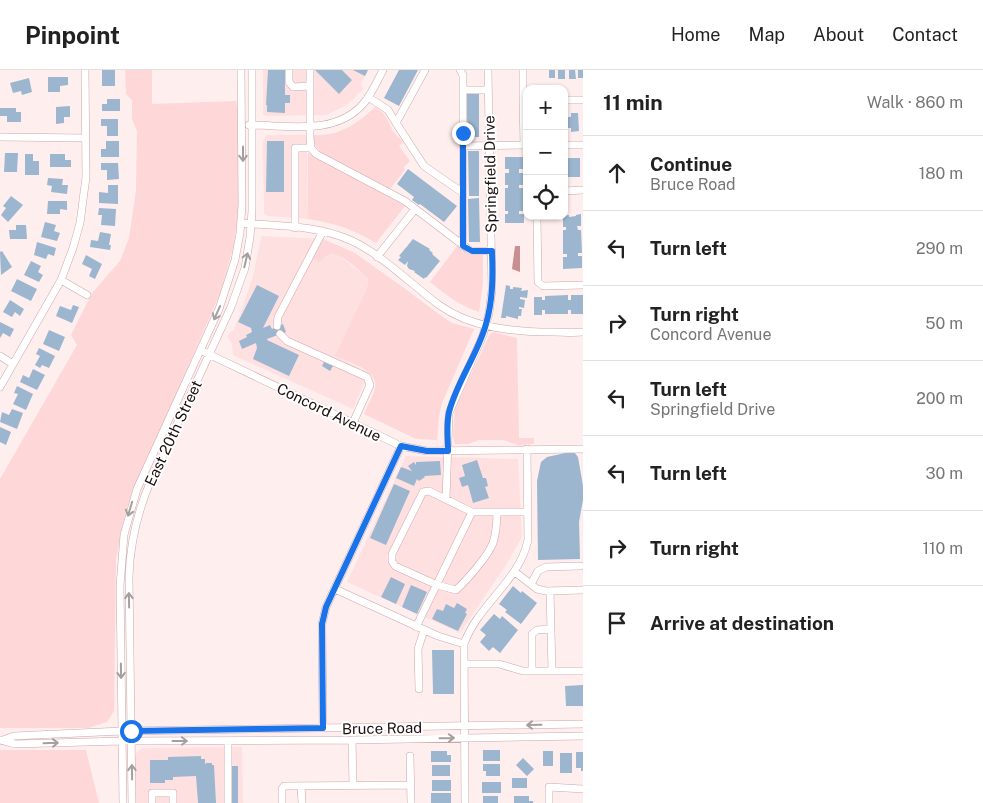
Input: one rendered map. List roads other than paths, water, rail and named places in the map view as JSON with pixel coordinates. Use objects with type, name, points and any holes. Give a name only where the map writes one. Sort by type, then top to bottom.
[{"type":"street","points":[[0,387],[61,280],[73,248],[84,198],[86,177],[85,70]]},
{"type":"street","name":"East 20th Street","points":[[123,803],[120,575],[126,525],[140,483],[222,302],[231,276],[241,223],[242,70]]},
{"type":"street","name":"East 20th Street","points":[[249,125],[252,70]]},
{"type":"street","points":[[290,70],[289,82],[294,87],[310,86]]},
{"type":"street","points":[[310,70],[310,126],[312,148],[316,154],[394,194],[472,251],[492,251]]},
{"type":"street","points":[[249,125],[310,126],[333,123],[353,113],[368,97],[383,70]]},
{"type":"street","points":[[396,123],[425,70]]},
{"type":"street","points":[[460,70],[463,75],[463,246]]},
{"type":"street","name":"Springfield Drive","points":[[446,499],[450,408],[486,324],[492,290],[488,70]]},
{"type":"street","points":[[523,70],[524,85]]},
{"type":"street","name":"East 20th Street","points":[[132,803],[129,577],[135,530],[149,485],[239,288],[247,258],[252,224],[249,125],[246,98],[242,90]]},
{"type":"street","points":[[463,90],[488,90]]},
{"type":"street","points":[[368,97],[388,110],[424,166],[463,193]]},
{"type":"street","points":[[568,100],[583,100]]},
{"type":"street","points":[[0,137],[85,138]]},
{"type":"street","points":[[463,146],[523,145]]},
{"type":"street","points":[[568,145],[583,145]]},
{"type":"street","points":[[295,228],[295,148],[312,148]]},
{"type":"street","points":[[568,191],[583,190]]},
{"type":"street","points":[[377,257],[415,208]]},
{"type":"street","points":[[537,220],[538,282],[543,286],[583,285]]},
{"type":"street","points":[[241,223],[323,231],[351,240],[448,310],[462,317],[504,329],[523,332],[583,332]]},
{"type":"street","points":[[323,231],[278,317],[278,330],[288,342],[367,377],[370,385],[353,423]]},
{"type":"street","points":[[61,280],[87,295]]},
{"type":"street","name":"Concord Avenue","points":[[200,350],[401,446],[427,451],[583,449]]},
{"type":"street","points":[[0,356],[13,364]]},
{"type":"street","points":[[323,728],[322,624],[326,607],[401,446]]},
{"type":"street","points":[[465,803],[464,644],[473,623],[520,566],[526,552],[528,540],[527,449]]},
{"type":"street","points":[[497,512],[492,545],[456,590],[436,585],[395,566],[392,561],[392,554],[423,492],[429,491],[472,512],[497,512],[528,512]]},
{"type":"street","points":[[416,627],[472,512]]},
{"type":"street","points":[[531,584],[538,571],[546,567],[580,566]]},
{"type":"street","points":[[515,572],[537,589],[550,591],[583,590]]},
{"type":"street","points":[[335,589],[416,627],[464,644]]},
{"type":"street","points":[[550,591],[552,671]]},
{"type":"street","points":[[532,671],[532,634],[537,630],[551,629]]},
{"type":"street","points":[[419,688],[418,649],[424,630]]},
{"type":"street","points":[[464,664],[494,664],[523,671],[583,671]]},
{"type":"street","name":"Bruce Road","points":[[1,740],[14,736],[122,731],[583,724]]},
{"type":"street","name":"Bruce Road","points":[[1,740],[15,744],[583,736]]},
{"type":"street","points":[[352,740],[352,785]]},
{"type":"street","points":[[228,741],[228,803]]},
{"type":"street","points":[[410,756],[411,803]]},
{"type":"street","points":[[282,803],[282,789],[284,786],[410,785]]},
{"type":"street","points":[[301,786],[302,803]]},
{"type":"street","points":[[549,803],[549,787],[583,789]]},
{"type":"street","points":[[152,803],[152,793],[173,793],[173,803]]}]
